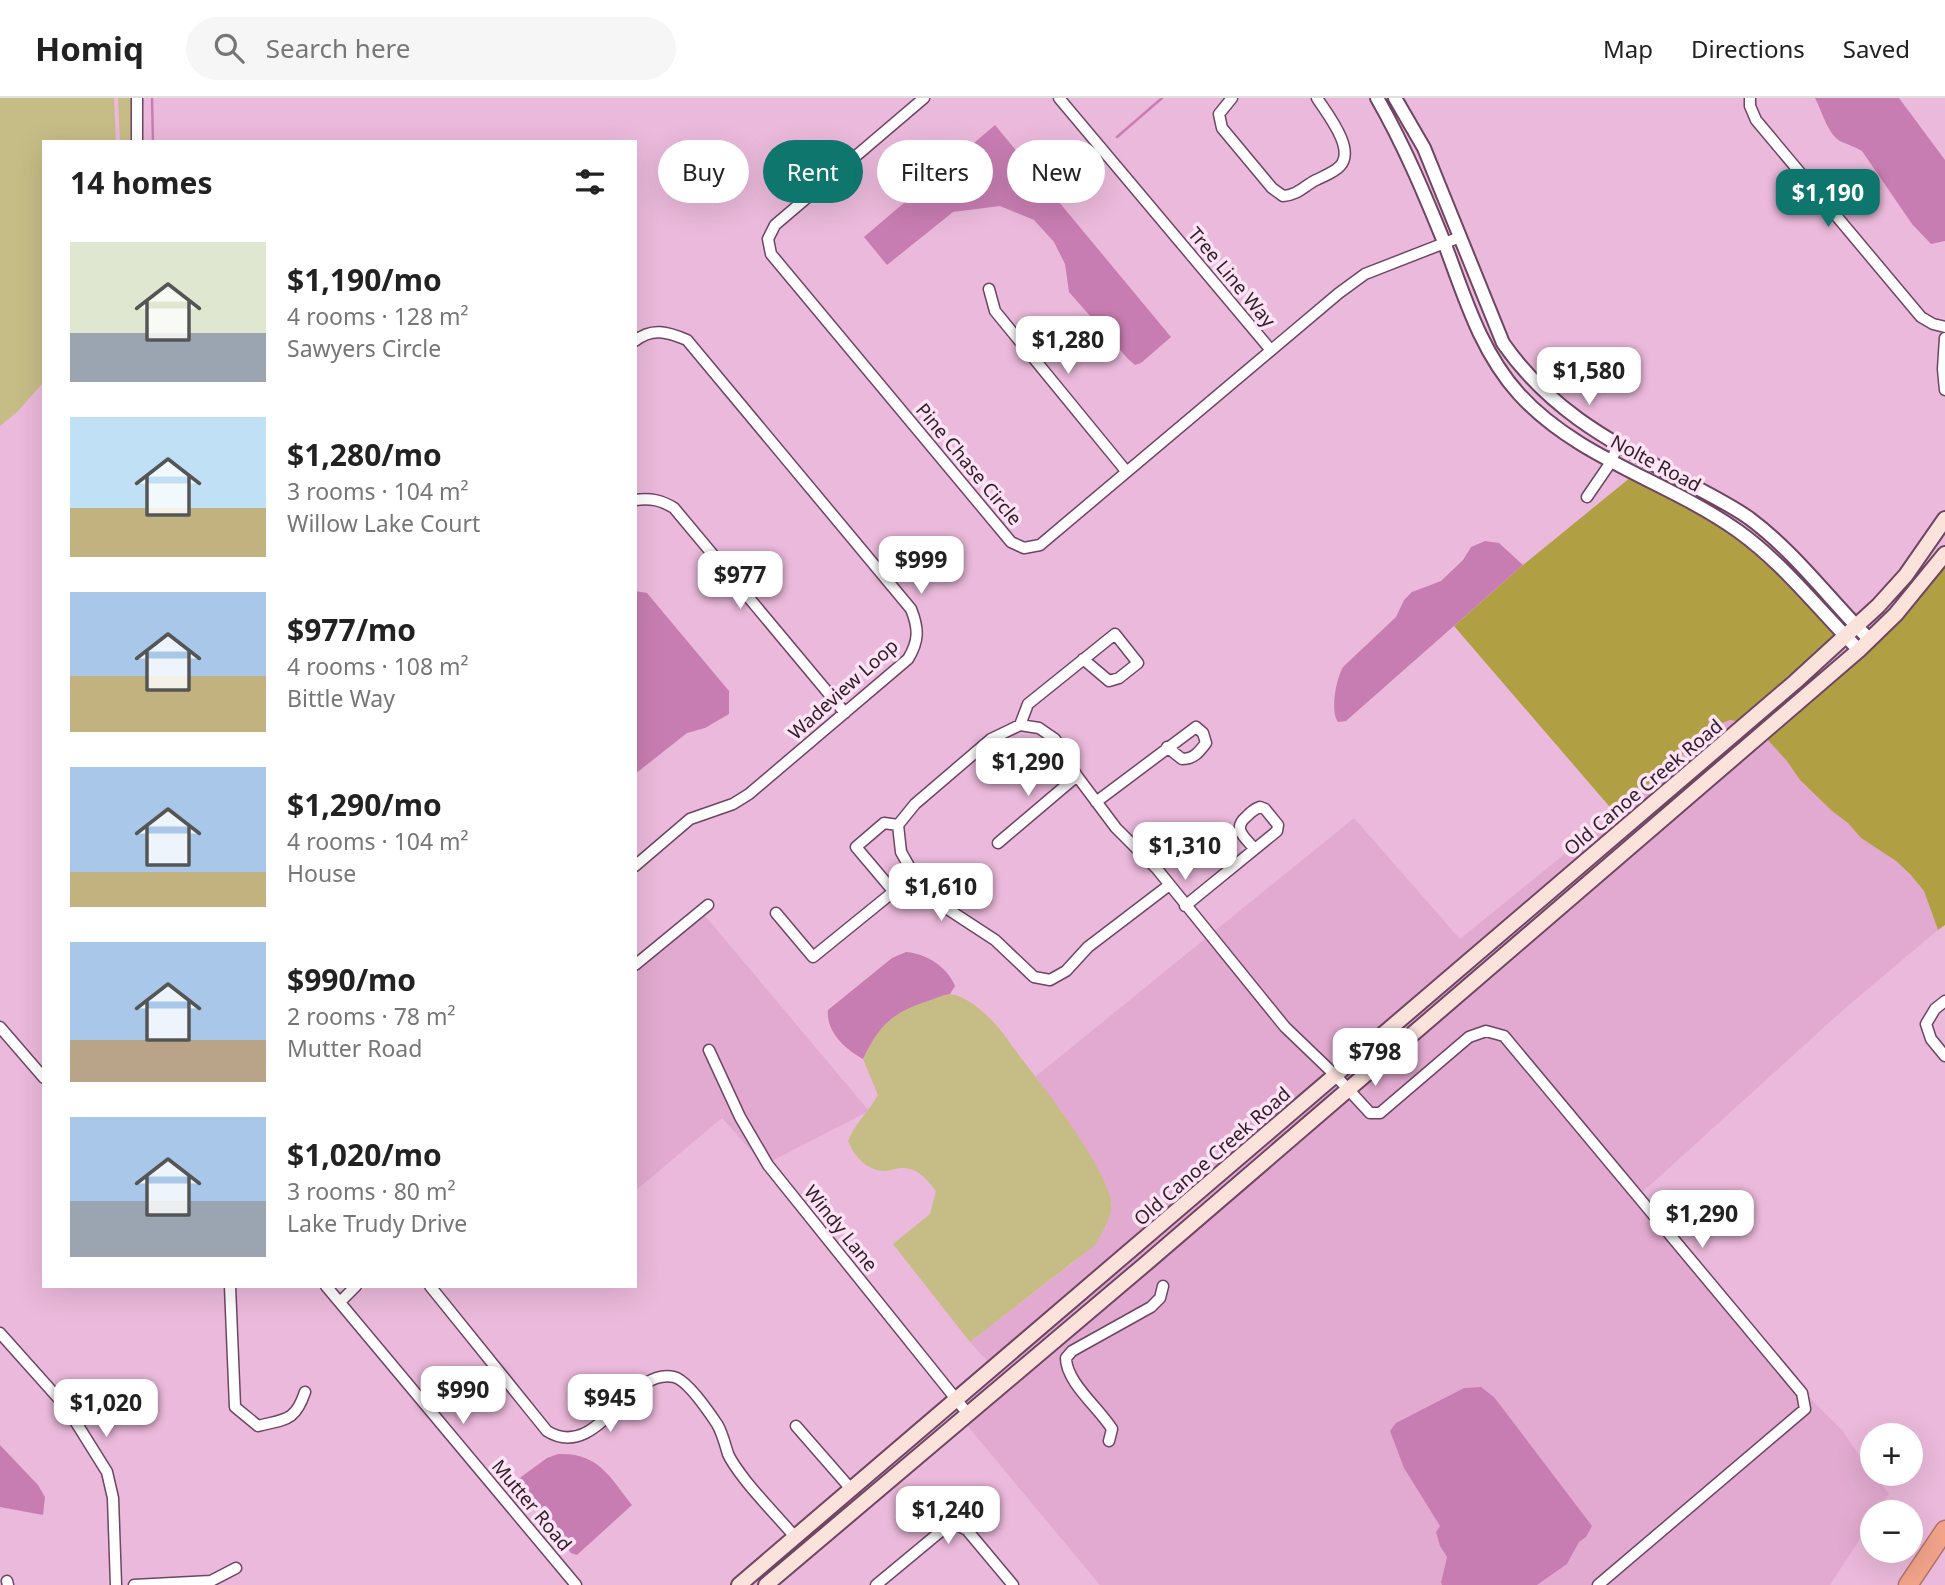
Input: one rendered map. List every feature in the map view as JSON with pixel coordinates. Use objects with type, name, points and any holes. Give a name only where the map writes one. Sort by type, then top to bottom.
[{"type":"highway","points":[[1908,1585],[1945,1530]]},
{"type":"main road","name":"Old Canoe Creek Road","points":[[739,1585],[1786,690],[1851,632],[1906,575],[1945,519]]},
{"type":"main road","name":"Old Canoe Creek Road","points":[[766,1585],[1864,645],[1896,614],[1945,553]]},
{"type":"main road","points":[[1474,956],[1486,970]]},
{"type":"street","points":[[137,98],[137,140]]},
{"type":"street","name":"Pine Chase Circle","points":[[925,98],[775,225],[768,239],[771,254],[1011,542],[1024,548],[1040,545],[1270,349],[1365,274],[1460,237]]},
{"type":"street","name":"Tree Line Way","points":[[1059,98],[1270,349]]},
{"type":"street","points":[[1231,98],[1219,114],[1222,128],[1272,188],[1283,196],[1298,193],[1340,166],[1345,157],[1345,145],[1317,98]]},
{"type":"street","name":"Nolte Road","points":[[1377,98],[1418,177],[1488,352],[1519,394],[1554,428],[1738,531],[1864,645]]},
{"type":"street","points":[[1388,98],[1398,114],[1408,120]]},
{"type":"street","name":"Nolte Road","points":[[1395,98],[1423,148],[1497,331],[1518,365],[1566,412],[1749,518],[1789,554],[1851,632]]},
{"type":"street","points":[[1750,98],[1750,106],[1756,120],[1921,317],[1945,327]]},
{"type":"street","points":[[989,289],[995,311],[1126,471]]},
{"type":"street","name":"Wadeview Loop","points":[[637,339],[656,331],[687,340],[911,609],[918,627],[916,646],[908,659],[750,794],[733,804],[690,819],[637,864]]},
{"type":"street","points":[[1945,338],[1945,390]]},
{"type":"street","points":[[1587,497],[1611,462],[1619,444]]},
{"type":"street","points":[[637,500],[651,498],[674,508],[845,713]]},
{"type":"street","points":[[1020,725],[1028,704],[1083,659],[1115,634],[1138,663],[1119,678],[1109,681],[1083,659]]},
{"type":"street","points":[[1168,886],[1088,947],[1066,971],[1050,980],[1034,977],[995,940],[943,906],[914,875],[901,852],[898,825],[915,804],[991,740],[1020,725],[1039,728],[1055,739],[1077,776],[1116,828],[1157,869],[1168,886],[1285,1027],[1370,1113],[1380,1112],[1469,1037],[1486,1031],[1504,1036],[1802,1393],[1805,1409],[1598,1585]]},
{"type":"street","points":[[1096,802],[1167,747],[1196,727],[1203,733],[1206,743],[1199,753],[1190,759],[1182,759],[1167,747]]},
{"type":"street","points":[[998,843],[1077,776]]},
{"type":"street","points":[[894,892],[856,847],[884,823],[898,825]]},
{"type":"street","points":[[1185,906],[1255,849]]},
{"type":"street","points":[[776,912],[813,957],[914,875]]},
{"type":"street","points":[[637,963],[708,905]]},
{"type":"street","points":[[1945,1000],[1935,1009],[1926,1024],[1931,1039],[1945,1056]]},
{"type":"street","points":[[0,1027],[42,1076]]},
{"type":"street","name":"Windy Lane","points":[[709,1049],[740,1117],[768,1165],[968,1414]]},
{"type":"street","points":[[1110,1441],[1112,1429],[1070,1377],[1066,1358],[1072,1351],[1151,1307],[1160,1298],[1163,1286]]},
{"type":"street","points":[[230,1288],[235,1407],[258,1426],[288,1418],[299,1409],[305,1392]]},
{"type":"street","name":"Mutter Road","points":[[328,1288],[576,1585]]},
{"type":"street","points":[[340,1302],[354,1288]]},
{"type":"street","points":[[432,1288],[547,1431],[559,1438],[575,1439],[593,1428],[650,1381],[665,1375],[680,1379],[718,1426],[730,1457],[745,1480],[795,1537]]},
{"type":"street","points":[[0,1333],[67,1408],[107,1472],[113,1498],[116,1585]]},
{"type":"street","points":[[796,1426],[851,1489]]},
{"type":"street","points":[[876,1585],[946,1527],[957,1525],[967,1530],[1013,1585]]},
{"type":"street","points":[[134,1585],[211,1581],[236,1568]]},
{"type":"shaded area","points":[[0,98],[114,98],[116,140],[42,140],[42,384],[0,426]]},
{"type":"shaded area","points":[[118,98],[133,98],[133,140],[120,140]]},
{"type":"shaded area","points":[[1815,98],[1899,98],[1945,160],[1945,241],[1931,244],[1912,224],[1862,151],[1842,142],[1833,134]]},
{"type":"shaded area","points":[[995,125],[1007,140],[1007,203],[1060,203],[1171,337],[1141,363],[1135,365],[1128,359],[1069,292],[1065,264],[1054,242],[1034,220],[1000,206],[953,212],[887,265],[864,237],[904,203],[993,203],[993,140],[977,140]]},
{"type":"shaded area","points":[[1631,477],[1734,535],[1774,568],[1838,637],[1742,722],[1730,720],[1717,725],[1615,813],[1454,626],[1523,565]]},
{"type":"shaded area","points":[[1485,541],[1499,543],[1523,565],[1346,721],[1338,722],[1334,710],[1335,695],[1343,667],[1396,617],[1404,600],[1412,592],[1441,581],[1463,560],[1471,547]]},
{"type":"shaded area","points":[[1945,562],[1945,925],[1938,930],[1924,891],[1910,874],[1896,861],[1861,838],[1848,823],[1832,811],[1800,780],[1765,737]]},
{"type":"shaded area","points":[[637,591],[647,593],[729,691],[729,714],[705,728],[687,733],[637,772]]},
{"type":"shaded area","points":[[1730,720],[1742,722],[990,1364],[970,1342],[1074,1262],[1106,1227],[1112,1203],[1099,1172],[1035,1077],[1354,818],[1460,939],[1615,813],[1686,750],[1717,725]]},
{"type":"shaded area","points":[[1751,726],[1757,731],[1610,857],[1605,850]]},
{"type":"shaded area","points":[[1765,737],[1800,780],[1832,811],[1848,823],[1861,838],[1896,861],[1924,891],[1938,930],[1843,1010],[1636,1198],[1767,1356],[1842,1430],[1860,1456],[1860,1486],[1883,1486],[1889,1494],[1885,1500],[1860,1500],[1860,1539],[1830,1585],[1537,1585],[1567,1564],[1579,1542],[1586,1537],[1553,1477],[1494,1397],[1481,1387],[1464,1388],[1409,1418],[1404,1468],[1441,1527],[1440,1546],[1447,1557],[1442,1585],[1100,1585],[965,1423]]},
{"type":"shaded area","points":[[701,911],[869,1111],[764,1165],[722,1118],[637,1189],[637,964]]},
{"type":"shaded area","points":[[906,952],[935,962],[952,979],[955,986],[950,994],[916,1005],[888,1021],[863,1059],[833,1033],[828,1010],[892,958]]},
{"type":"shaded area","points":[[1473,963],[1479,970],[959,1416],[952,1408]]},
{"type":"shaded area","points":[[947,994],[972,1003],[1004,1035],[1085,1147],[1097,1166],[1111,1200],[1107,1224],[1095,1245],[970,1342],[893,1244],[930,1214],[936,1191],[923,1176],[911,1169],[884,1171],[866,1165],[857,1157],[848,1141],[878,1095],[863,1059],[876,1035],[887,1021],[901,1010]]},
{"type":"shaded area","points":[[1481,1387],[1494,1397],[1592,1526],[1567,1564],[1537,1585],[1442,1585],[1447,1557],[1436,1532],[1440,1526],[1404,1468],[1390,1431],[1396,1423],[1464,1388]]},
{"type":"shaded area","points":[[0,1445],[38,1485],[45,1497],[43,1515],[0,1507]]},
{"type":"shaded area","points":[[558,1454],[583,1457],[602,1468],[632,1505],[577,1555],[571,1553],[518,1487],[521,1477],[547,1458]]},
{"type":"waterway","points":[[152,98],[153,140]]},
{"type":"waterway","points":[[1117,137],[1162,98]]}]
